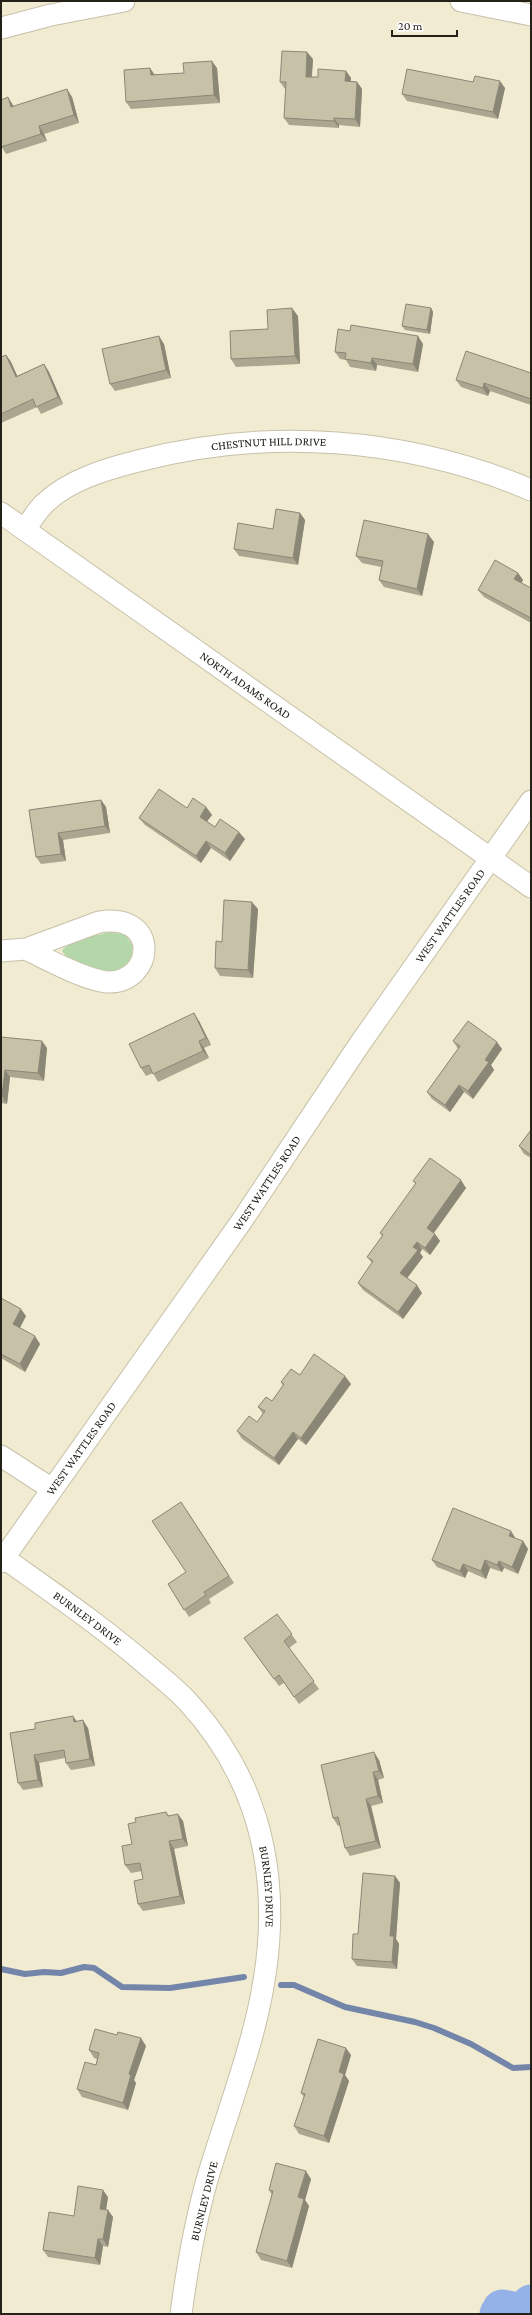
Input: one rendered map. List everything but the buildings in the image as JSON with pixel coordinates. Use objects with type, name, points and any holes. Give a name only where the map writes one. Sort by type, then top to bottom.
[{"type":"street","points":[[1,28],[52,15],[124,1]]},
{"type":"street","points":[[461,1],[531,15]]},
{"type":"street","name":"CHESTNUT HILL DRIVE","points":[[25,530],[44,503],[65,489],[104,471],[180,450],[266,441],[322,441],[384,448],[455,464],[531,490]]},
{"type":"street","name":"NORTH ADAMS ROAD","points":[[1,513],[531,888]]},
{"type":"street","name":"WEST WATTLES ROAD","points":[[3,1560],[241,1222],[359,1044],[531,801]]},
{"type":"street","points":[[1,951],[26,949],[99,922],[110,920],[133,926],[142,939],[145,947],[142,959],[136,970],[119,981],[107,982],[61,966],[26,949]]},
{"type":"street","points":[[1,1456],[52,1489]]},
{"type":"street","name":"BURNLEY DRIVE","points":[[3,1560],[97,1624],[188,1702],[213,1733],[236,1769],[252,1806],[263,1846],[272,1924],[268,1964],[254,2030],[207,2182],[195,2230],[181,2314]]},
{"type":"green space","points":[[111,932],[125,935],[133,945],[128,963],[122,968],[108,971],[91,968],[71,960],[62,951],[65,947],[77,941]]},
{"type":"waterway","points":[[1,1969],[25,1974],[44,1972],[61,1973],[84,1967],[94,1968],[122,1987],[170,1988],[244,1977]]},
{"type":"waterway","points":[[281,1985],[294,1985],[345,2007],[415,2022],[434,2028],[471,2044],[513,2068],[531,2067]]},
{"type":"waterway","points":[[499,2314],[502,2309],[523,2313],[531,2304]]}]
